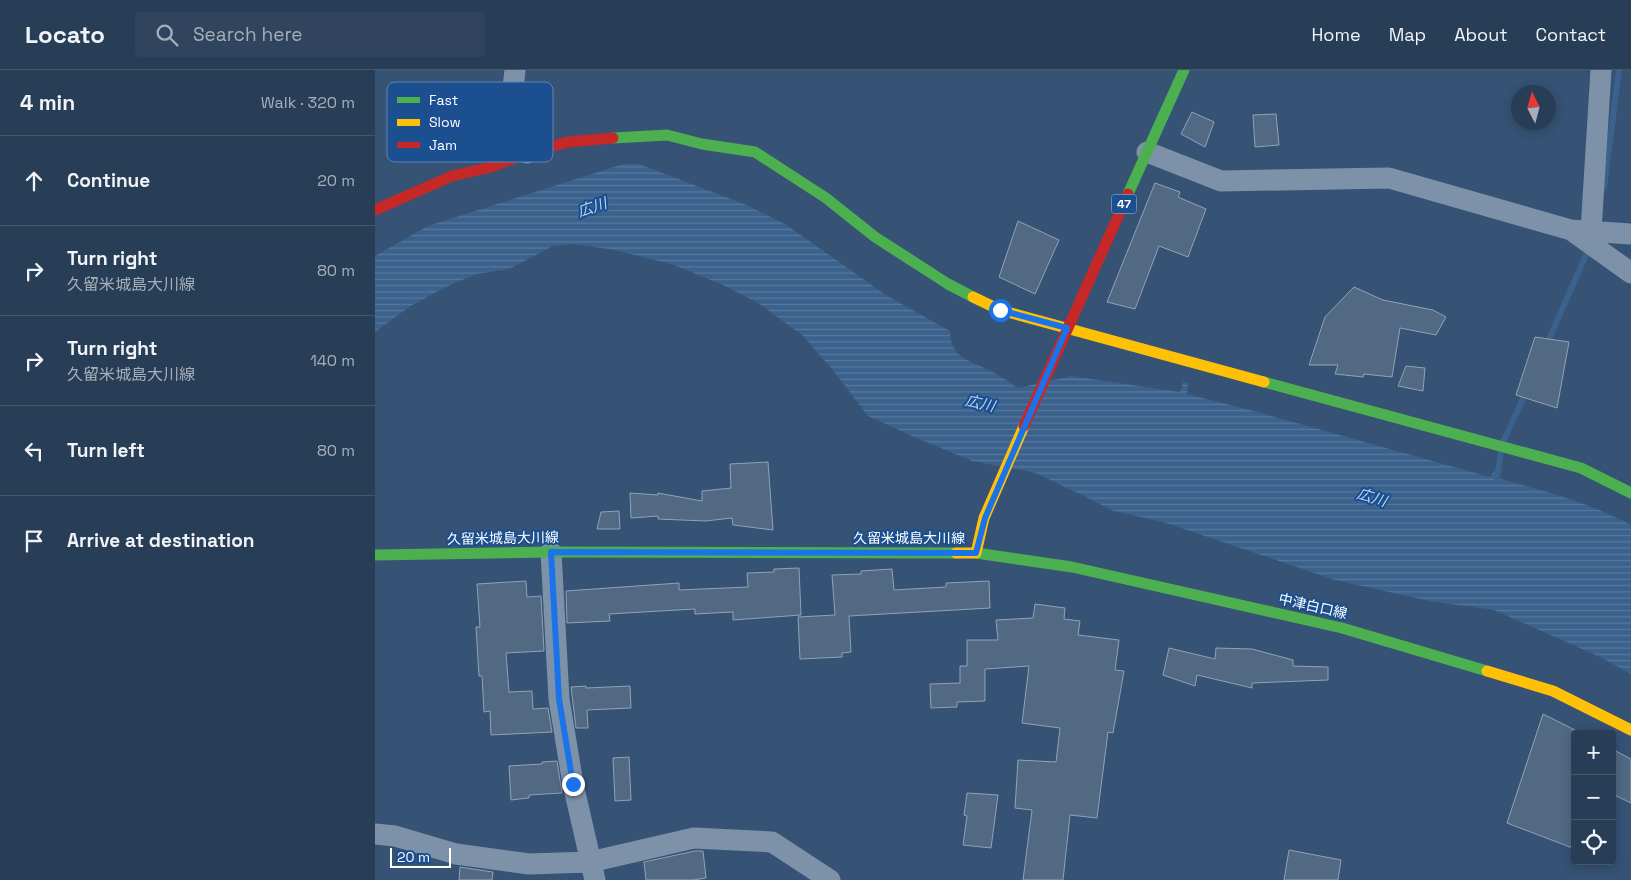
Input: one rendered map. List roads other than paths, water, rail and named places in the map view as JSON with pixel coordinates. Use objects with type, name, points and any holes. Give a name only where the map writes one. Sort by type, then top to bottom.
[{"type":"main road","name":"久留米城島大川線","points":[[375,555],[551,552],[976,553],[985,518],[1065,332],[1184,70]]},
{"type":"main road","points":[[553,146],[568,142],[618,137],[667,135],[702,144],[755,152],[826,198],[875,237],[948,284],[1000,310],[1065,332],[1581,468],[1631,493]]},
{"type":"main road","points":[[375,210],[452,176],[504,162]]},
{"type":"main road","name":"中津白口線","points":[[976,553],[1072,567],[1342,628],[1553,690],[1631,730]]},
{"type":"street","points":[[1581,230],[1601,70]]},
{"type":"street","points":[[1147,152],[1221,181],[1389,178],[1581,230],[1631,234]]},
{"type":"street","points":[[1581,230],[1631,273]]},
{"type":"street","points":[[551,552],[559,699],[573,784],[592,871]]},
{"type":"street","points":[[375,834],[395,836],[456,854],[592,871],[694,838],[772,842],[830,880]]},
{"type":"water","name":"広川","points":[[623,164],[639,164],[744,204],[785,224],[886,295],[950,331],[954,348],[963,358],[991,371],[1018,388],[1071,376],[1180,392],[1183,382],[1188,383],[1187,394],[1490,477],[1494,471],[1500,472],[1500,479],[1567,498],[1616,517],[1631,525],[1631,674],[1600,657],[1494,610],[1429,601],[1335,580],[1163,522],[1114,511],[1036,473],[972,461],[914,437],[868,416],[832,369],[802,335],[758,303],[723,285],[674,265],[615,250],[573,244],[553,246],[509,269],[477,274],[452,284],[412,305],[375,332],[375,256],[428,226]]},
{"type":"waterway","points":[[1604,188],[1619,70]]},
{"type":"waterway","points":[[1546,346],[1589,248]]},
{"type":"waterway","points":[[1504,440],[1527,390]]},
{"type":"waterway","points":[[1497,479],[1501,452]]}]
